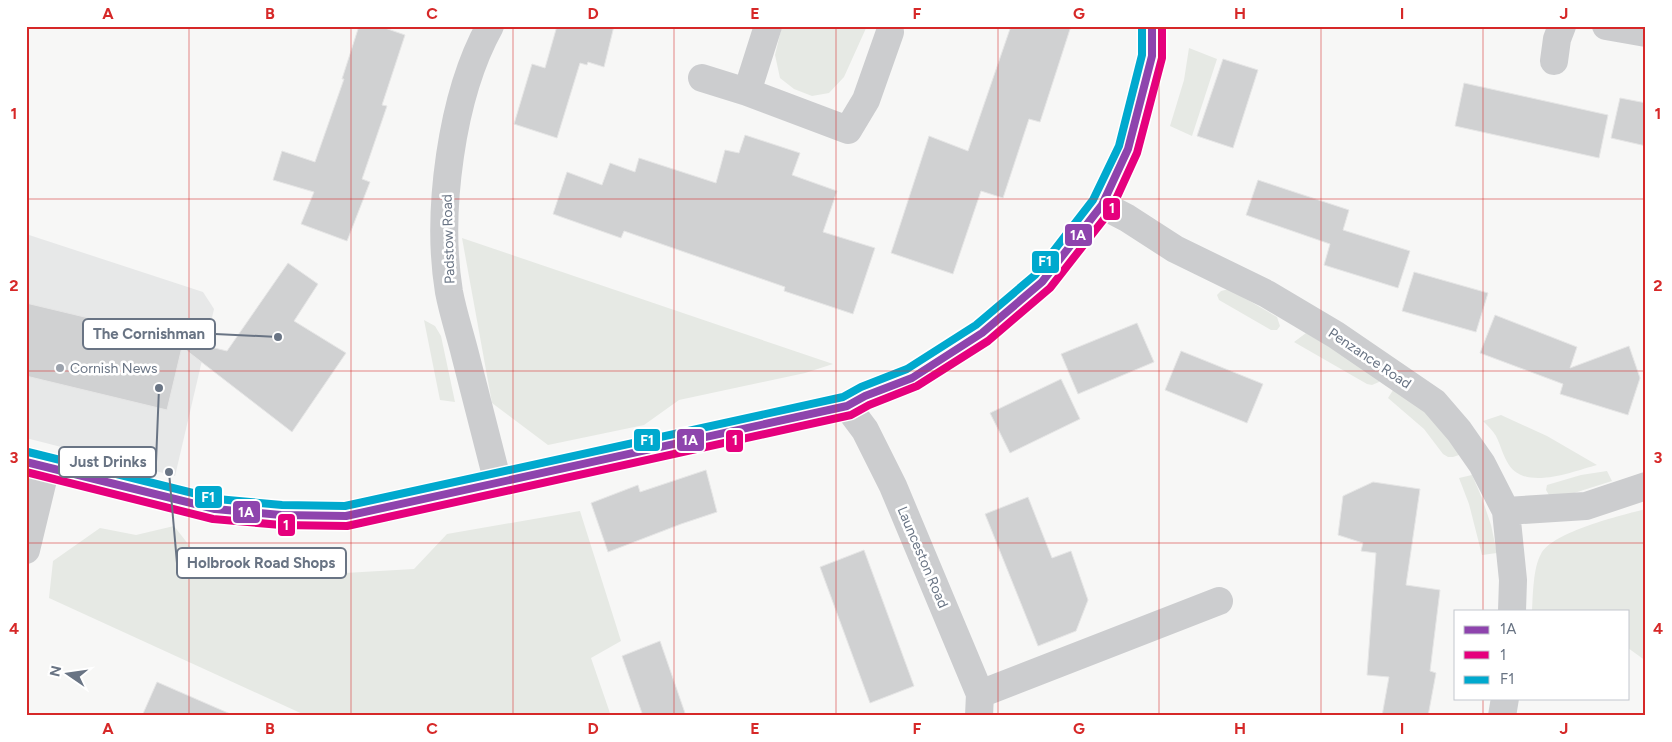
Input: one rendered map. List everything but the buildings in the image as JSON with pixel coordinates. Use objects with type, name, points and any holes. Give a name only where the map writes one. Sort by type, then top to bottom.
[{"type":"street","name":"Padstow Road","points":[[490,26],[478,48],[459,110],[446,179],[446,255],[449,292],[498,483]]},
{"type":"street","points":[[747,92],[768,26]]},
{"type":"street","points":[[26,550],[36,464],[215,509],[281,515],[346,516],[847,406],[865,396],[912,378],[982,333],[1042,282],[1102,205],[1128,150],[1152,56],[1152,26]]},
{"type":"street","points":[[1554,61],[1557,39],[1562,26]]},
{"type":"street","points":[[1606,26],[1646,33]]},
{"type":"street","points":[[702,78],[747,92],[848,130],[866,100],[890,32]]},
{"type":"street","name":"Penzance Road","points":[[1102,205],[1127,218],[1175,249],[1267,294],[1321,326],[1406,381],[1434,402],[1459,431],[1482,464],[1506,511],[1513,580],[1512,610]]},
{"type":"street","name":"Launceston Road","points":[[847,406],[865,430],[893,486],[980,705]]},
{"type":"street","points":[[1506,511],[1586,506],[1646,486]]},
{"type":"street","points":[[980,705],[1219,602]]},
{"type":"street","points":[[1502,716],[1505,700]]},
{"type":"shaded area","points":[[782,26],[867,26],[844,77],[829,93],[812,96],[794,89],[780,78],[775,55]]},
{"type":"shaded area","points":[[1189,48],[1217,59],[1192,136],[1170,126],[1184,80]]},
{"type":"shaded area","points":[[26,234],[203,292],[214,309],[175,476],[26,438]]},
{"type":"shaded area","points":[[462,238],[833,364],[805,373],[679,400],[644,425],[548,445],[492,403]]},
{"type":"shaded area","points":[[1229,289],[1277,317],[1280,326],[1277,330],[1271,330],[1219,300],[1217,295],[1221,291]]},
{"type":"shaded area","points":[[424,320],[435,326],[441,336],[455,402],[440,400]]},
{"type":"shaded area","points":[[1306,333],[1381,377],[1379,382],[1372,385],[1367,384],[1294,342]]},
{"type":"shaded area","points":[[1397,384],[1415,396],[1462,454],[1448,457],[1443,454],[1424,429],[1388,398]]},
{"type":"shaded area","points":[[1501,415],[1547,436],[1597,465],[1551,477],[1527,477],[1517,473],[1507,462],[1495,434],[1483,421]]},
{"type":"shaded area","points":[[1607,471],[1612,481],[1552,500],[1546,490],[1547,485],[1581,475]]},
{"type":"shaded area","points":[[1472,475],[1491,525],[1497,553],[1482,555],[1469,504],[1459,478]]},
{"type":"shaded area","points":[[1646,509],[1646,661],[1630,649],[1630,610],[1532,610],[1536,567],[1541,554],[1548,546],[1573,532],[1621,515]]},
{"type":"shaded area","points":[[580,511],[621,641],[591,658],[611,716],[307,716],[49,598],[53,561],[100,528],[136,535],[174,526],[192,549],[235,571],[293,576],[414,569],[447,534]]},
{"type":"transit line","name":"F1","points":[[28,452],[217,499],[282,505],[345,506],[843,397],[861,387],[907,369],[976,325],[1035,275],[1093,200],[1119,146],[1142,55],[1142,26]]},
{"type":"transit line","name":"1A","points":[[26,462],[215,509],[281,515],[346,516],[847,406],[865,396],[912,378],[982,333],[1042,282],[1102,205],[1128,149],[1152,56],[1152,26]]},
{"type":"transit line","name":"1","points":[[26,472],[213,519],[281,525],[347,526],[851,415],[869,405],[917,386],[988,341],[1050,288],[1111,210],[1137,153],[1162,58],[1162,26]]},
{"type":"place","name":"The Cornishman","points":[[278,337]]},
{"type":"place","name":"Cornish News","points":[[60,368]]},
{"type":"place","name":"Just Drinks","points":[[159,388]]},
{"type":"place","name":"Holbrook Road Shops","points":[[169,472]]}]
